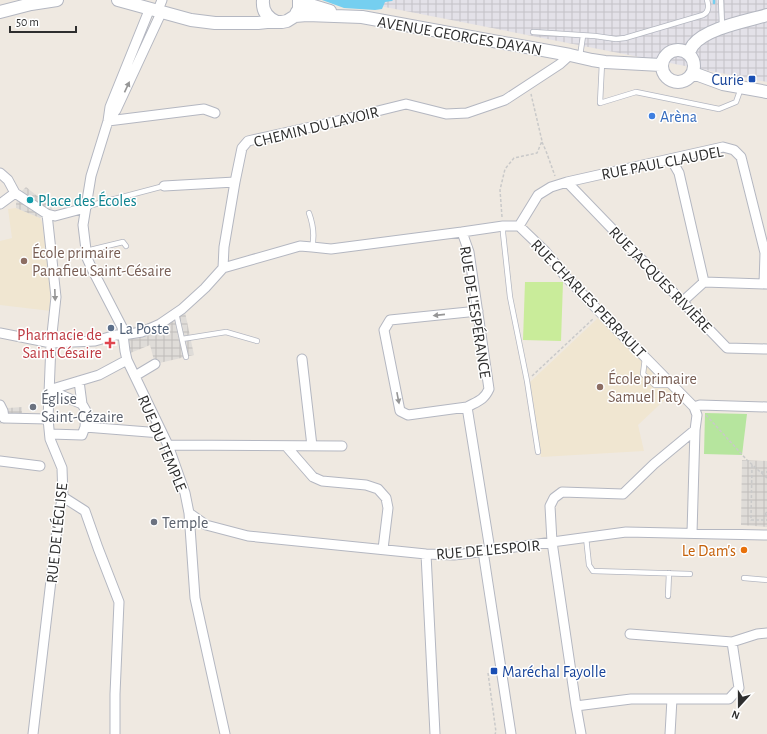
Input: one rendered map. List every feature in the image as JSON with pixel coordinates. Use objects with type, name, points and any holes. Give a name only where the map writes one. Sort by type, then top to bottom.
[{"type":"street","points":[[0,12],[31,4],[57,0]]},
{"type":"street","points":[[118,0],[158,7],[191,20],[215,23],[277,22]]},
{"type":"street","points":[[295,16],[299,9],[300,0]]},
{"type":"street","name":"AVENUE GEORGES DAYAN","points":[[300,0],[316,7],[351,16]]},
{"type":"street","points":[[247,23],[258,13],[263,2]]},
{"type":"street","points":[[263,2],[266,15],[277,22]]},
{"type":"street","name":"RUE DU TEMPLE","points":[[158,7],[116,110],[108,121],[91,176],[83,225],[87,258],[122,327],[127,360],[168,445],[185,493],[189,514],[195,598],[225,734]]},
{"type":"street","name":"AVENUE GEORGES DAYAN","points":[[277,22],[287,21],[295,16],[307,15],[351,16],[382,20],[602,62],[661,65]]},
{"type":"street","points":[[688,53],[694,44],[706,35],[722,28],[767,15]]},
{"type":"street","points":[[677,49],[688,53],[694,62],[693,73],[683,82],[670,81],[665,77],[661,65],[666,54],[677,49]]},
{"type":"street","name":"CHEMIN DU LAVOIR","points":[[223,268],[224,247],[235,182],[242,148],[248,142],[406,104],[446,114],[467,113],[505,100],[560,64],[575,56]]},
{"type":"street","points":[[693,73],[723,84],[767,92]]},
{"type":"street","points":[[108,121],[204,109],[215,113]]},
{"type":"street","name":"RUE PAUL CLAUDEL","points":[[519,226],[538,195],[552,187],[567,182],[723,147],[734,150],[741,157],[765,253],[765,284]]},
{"type":"street","points":[[671,159],[679,173],[704,282]]},
{"type":"street","points":[[0,173],[8,180],[15,193],[47,214],[55,216],[85,208]]},
{"type":"street","points":[[164,186],[235,182]]},
{"type":"street","name":"RUE JACQUES RIVIÈRE","points":[[567,182],[727,348],[767,348]]},
{"type":"street","points":[[0,204],[15,193]]},
{"type":"street","name":"RUE DE L'ÉGLISE","points":[[33,734],[59,512],[63,497],[62,468],[50,439],[48,419],[51,343],[56,296],[47,214]]},
{"type":"street","name":"RUE CHARLES PERRAULT","points":[[462,232],[503,226],[519,226],[545,251],[565,276],[624,338],[638,350],[672,385],[697,406]]},
{"type":"street","name":"RUE DE L'ESPÉRANCE","points":[[223,268],[300,246],[331,249],[462,232],[469,252],[489,389],[486,396],[467,407]]},
{"type":"street","points":[[0,333],[51,343],[95,341],[116,335],[142,332],[160,324],[182,309],[205,288],[223,268]]},
{"type":"street","points":[[682,302],[704,282],[765,284]]},
{"type":"street","points":[[478,311],[390,320],[384,330],[400,411],[408,415],[467,407],[511,734]]},
{"type":"street","points":[[302,359],[312,446]]},
{"type":"street","points":[[49,390],[99,375],[127,360]]},
{"type":"street","points":[[135,376],[154,364]]},
{"type":"street","points":[[50,434],[82,435],[85,427],[86,411],[82,404],[79,381]]},
{"type":"street","points":[[49,390],[82,404]]},
{"type":"street","points":[[692,533],[697,406],[767,407]]},
{"type":"street","points":[[2,414],[27,419],[48,419]]},
{"type":"street","points":[[85,427],[161,433]]},
{"type":"street","points":[[581,734],[552,542],[550,506],[554,498],[562,492],[623,494],[654,464],[695,430]]},
{"type":"street","points":[[168,445],[342,446]]},
{"type":"street","points":[[286,446],[313,477],[322,481],[366,485],[378,489],[386,498],[388,508],[383,549]]},
{"type":"street","points":[[0,461],[40,466]]},
{"type":"street","points":[[63,497],[85,510],[119,602],[115,694],[115,734]]},
{"type":"street","name":"RUE DE L'ESPOIR","points":[[189,514],[206,525],[248,536],[426,554],[454,554],[487,551],[626,532],[767,535]]},
{"type":"street","points":[[426,554],[435,734]]},
{"type":"street","points":[[630,634],[732,642],[757,634],[767,633]]},
{"type":"street","points":[[576,706],[631,699],[729,699],[739,688],[732,642]]},
{"type":"street","points":[[670,734],[672,699]]},
{"type":"lane","points":[[533,32],[616,39],[625,38],[706,14],[708,10],[707,0]]},
{"type":"lane","points":[[721,0],[722,28]]},
{"type":"lane","points":[[575,56],[583,36]]},
{"type":"lane","points":[[602,62],[600,103],[636,92],[719,108],[736,102],[741,87]]},
{"type":"lane","points":[[85,208],[164,186]]},
{"type":"lane","points":[[309,213],[313,223],[314,238],[312,246]]},
{"type":"lane","points":[[503,226],[510,297],[527,381],[538,452]]},
{"type":"lane","points":[[86,251],[123,242],[126,246]]},
{"type":"lane","points":[[176,313],[186,357]]},
{"type":"lane","points":[[182,339],[226,332],[258,341]]},
{"type":"lane","points":[[645,357],[643,374],[655,385],[672,385]]},
{"type":"lane","points":[[586,537],[589,565],[593,571],[690,574]]},
{"type":"lane","points":[[668,596],[669,573]]},
{"type":"lane","points":[[744,578],[767,580]]},
{"type":"path","points":[[529,85],[542,141],[554,175],[556,186]]},
{"type":"path","points":[[503,226],[500,190],[505,169],[514,158],[537,153],[542,141]]},
{"type":"path","points":[[527,381],[594,319],[597,309]]},
{"type":"path","points":[[697,406],[742,455],[767,478]]},
{"type":"path","points":[[752,465],[750,520],[767,520]]},
{"type":"path","points":[[760,472],[767,472]]},
{"type":"path","points":[[767,512],[764,515],[767,515]]},
{"type":"path","points":[[488,673],[496,732],[495,734]]},
{"type":"shaded area","points":[[349,0],[767,0],[767,82]]},
{"type":"shaded area","name":"Place des Écoles","points":[[26,187],[52,208],[43,217],[40,218],[16,208],[16,203],[22,191]]},
{"type":"shaded area","name":"École primaire Panafieu Saint-Césaire","points":[[16,208],[40,218],[42,222],[52,297],[51,311],[0,305],[0,241],[12,238],[8,209]]},
{"type":"shaded area","points":[[178,306],[185,312],[194,355],[155,364],[150,345],[128,354],[122,327],[137,327],[160,319]]},
{"type":"shaded area","name":"École primaire Samuel Paty","points":[[599,317],[623,343],[634,350],[673,392],[638,425],[644,451],[541,457],[530,382]]},
{"type":"shaded area","points":[[22,407],[22,413],[28,413],[26,421],[0,424],[0,412],[8,408]]},
{"type":"shaded area","points":[[742,460],[767,461],[767,527],[741,525]]},
{"type":"green space","points":[[525,282],[563,282],[561,341],[523,340]]},
{"type":"green space","points":[[705,413],[747,414],[742,455],[704,454]]},
{"type":"water","points":[[322,0],[393,0],[385,2],[382,9],[375,10],[344,8]]},
{"type":"place","name":"Curie","points":[[752,79]]},
{"type":"place","name":"Arèna","points":[[652,116]]},
{"type":"place","name":"Place des Écoles","points":[[30,200]]},
{"type":"place","name":"École primaire Panafieu Saint-Césaire","points":[[24,261]]},
{"type":"place","name":"La Poste","points":[[111,328]]},
{"type":"place","name":"Pharmacie de Saint Césaire","points":[[110,343]]},
{"type":"place","name":"École primaire Samuel Paty","points":[[600,387]]},
{"type":"place","name":"Église Saint-Cézaire","points":[[33,407]]},
{"type":"place","name":"Temple","points":[[154,522]]},
{"type":"place","name":"Le Dam's","points":[[744,550]]},
{"type":"place","name":"Maréchal Fayolle","points":[[494,671]]}]
